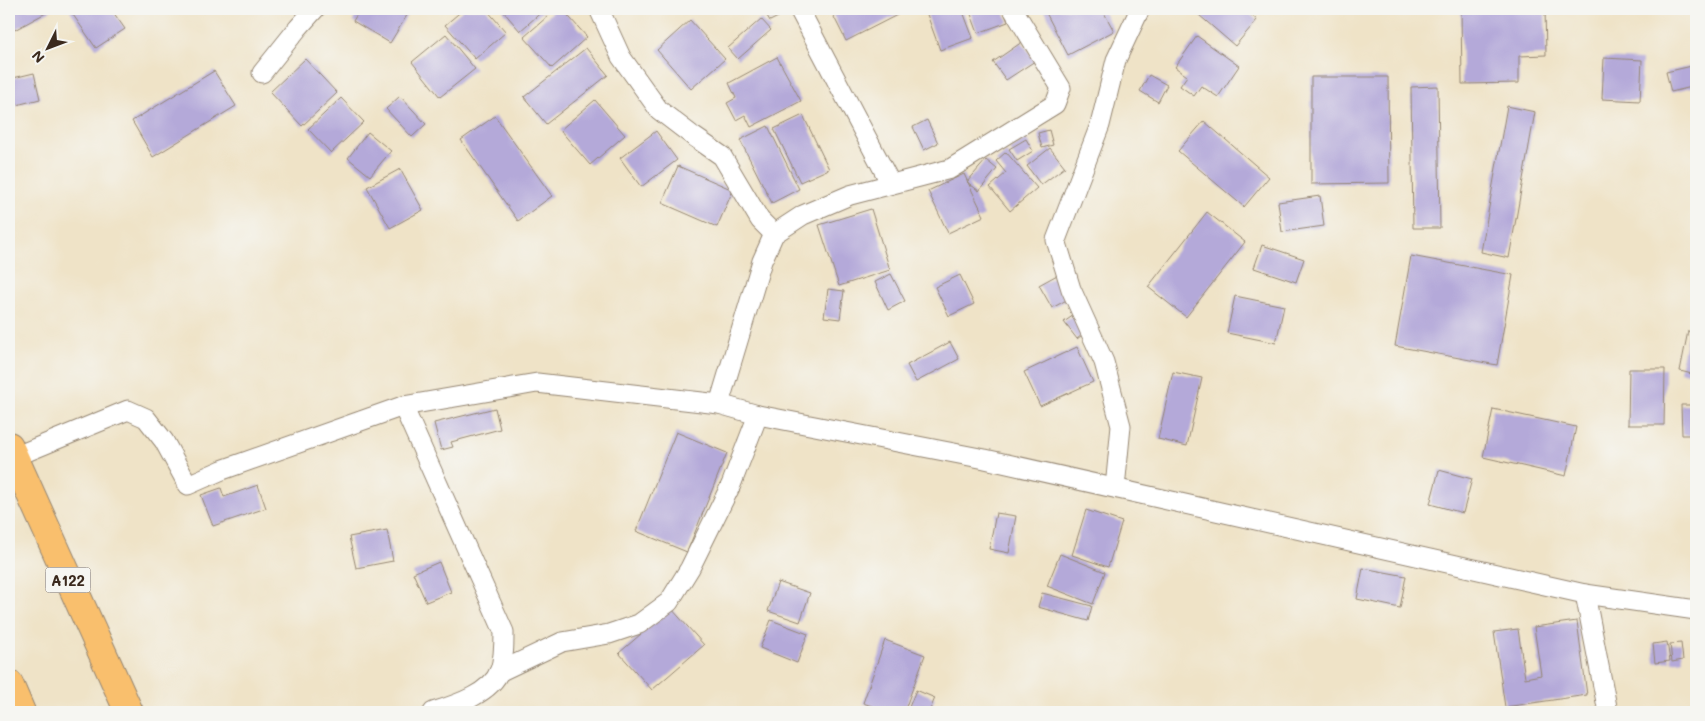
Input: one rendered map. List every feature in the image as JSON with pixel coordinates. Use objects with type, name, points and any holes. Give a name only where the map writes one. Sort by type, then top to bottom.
[{"type":"highway","name":"A122","points":[[11,452],[129,712]]},
{"type":"highway","points":[[9,684],[21,712]]},
{"type":"street","points":[[262,73],[315,9]]},
{"type":"street","points":[[599,9],[621,57],[659,110],[722,156],[760,220],[774,234]]},
{"type":"street","points":[[799,9],[891,184]]},
{"type":"street","points":[[719,404],[762,261],[774,234],[802,215],[850,195],[950,169],[1055,104],[1061,88],[1013,9]]},
{"type":"street","points":[[1115,488],[1121,426],[1104,362],[1070,288],[1056,240],[1100,125],[1116,60],[1140,9]]},
{"type":"street","points":[[11,452],[128,410],[146,418],[164,441],[188,486],[222,470],[402,406],[537,383],[719,404],[758,416],[985,459],[1584,594],[1696,610]]},
{"type":"street","points":[[402,406],[504,632],[504,653],[499,672]]},
{"type":"street","points":[[433,712],[465,702],[485,688],[499,672],[562,642],[609,634],[639,624],[669,602],[690,568],[731,485],[758,416]]},
{"type":"street","points":[[1584,594],[1608,712]]},
{"type":"building","points":[[9,9],[53,9],[9,33]]},
{"type":"building","points":[[69,9],[111,9],[125,29],[96,48]]},
{"type":"building","points":[[360,9],[404,9],[409,12],[390,43],[353,21]]},
{"type":"building","points":[[464,9],[486,9],[506,32],[475,59],[445,25]]},
{"type":"building","points":[[506,9],[545,9],[520,31],[503,11]]},
{"type":"building","points":[[556,9],[562,9],[587,37],[552,68],[524,37]]},
{"type":"building","points":[[763,9],[782,9],[784,14],[770,21]]},
{"type":"building","points":[[830,9],[904,9],[905,11],[846,41]]},
{"type":"building","points":[[925,9],[962,9],[973,38],[940,50]]},
{"type":"building","points":[[969,9],[1003,9],[1008,22],[978,33]]},
{"type":"building","points":[[1044,9],[1102,9],[1114,31],[1068,55]]},
{"type":"building","points":[[1192,9],[1244,9],[1257,20],[1235,46]]},
{"type":"building","points":[[1461,9],[1545,9],[1546,55],[1519,56],[1519,83],[1462,84]]},
{"type":"building","points":[[761,19],[771,30],[738,59],[728,48]]},
{"type":"building","points":[[690,20],[725,59],[691,89],[657,50]]},
{"type":"building","points":[[446,34],[475,69],[440,97],[412,62]]},
{"type":"building","points":[[1197,36],[1239,66],[1218,97],[1201,86],[1194,96],[1180,86],[1187,76],[1175,67]]},
{"type":"building","points":[[1022,42],[1035,61],[1006,80],[993,62]]},
{"type":"building","points":[[586,48],[608,75],[546,124],[524,97]]},
{"type":"building","points":[[777,57],[801,101],[751,127],[745,115],[736,120],[727,103],[736,98],[729,83]]},
{"type":"building","points":[[1604,58],[1642,60],[1640,101],[1602,99]]},
{"type":"building","points":[[305,59],[337,93],[302,126],[270,92]]},
{"type":"building","points":[[1696,65],[1696,86],[1671,92],[1666,72]]},
{"type":"building","points":[[214,71],[236,106],[153,157],[132,121]]},
{"type":"building","points":[[34,73],[40,99],[9,107],[9,79]]},
{"type":"building","points":[[1149,75],[1167,85],[1158,102],[1140,91]]},
{"type":"building","points":[[1311,77],[1388,77],[1389,183],[1311,184]]},
{"type":"building","points":[[1438,86],[1440,228],[1413,228],[1411,87]]},
{"type":"building","points":[[400,96],[426,124],[412,137],[386,109]]},
{"type":"building","points":[[341,98],[364,122],[331,153],[308,129]]},
{"type":"building","points":[[595,100],[625,135],[590,165],[560,130]]},
{"type":"building","points":[[1507,106],[1535,112],[1509,258],[1481,252]]},
{"type":"building","points":[[803,115],[829,169],[800,182],[774,129]]},
{"type":"building","points":[[495,116],[552,196],[518,221],[461,140]]},
{"type":"building","points":[[927,120],[938,143],[924,150],[913,127]]},
{"type":"building","points":[[1204,121],[1269,177],[1244,207],[1178,151]]},
{"type":"building","points":[[768,126],[799,189],[772,203],[740,140]]},
{"type":"building","points":[[1049,130],[1053,145],[1042,148],[1038,133]]},
{"type":"building","points":[[656,131],[677,160],[641,187],[620,158]]},
{"type":"building","points":[[368,132],[391,151],[370,176],[348,158]]},
{"type":"building","points":[[1026,139],[1033,151],[1017,161],[1009,149]]},
{"type":"building","points":[[1050,148],[1065,167],[1041,185],[1027,166]]},
{"type":"building","points":[[1006,152],[1037,188],[1010,211],[990,187],[1006,173],[996,161]]},
{"type":"building","points":[[986,160],[997,169],[979,191],[967,182]]},
{"type":"building","points":[[678,166],[733,190],[717,227],[662,203]]},
{"type":"building","points":[[400,169],[423,210],[390,228],[367,187]]},
{"type":"building","points":[[964,174],[984,216],[948,233],[928,191]]},
{"type":"building","points":[[1320,196],[1324,226],[1282,232],[1278,202]]},
{"type":"building","points":[[871,209],[890,270],[839,286],[819,225]]},
{"type":"building","points":[[1207,212],[1245,242],[1186,317],[1148,287]]},
{"type":"building","points":[[1262,245],[1304,259],[1296,282],[1254,268]]},
{"type":"building","points":[[1411,256],[1513,275],[1497,365],[1395,346]]},
{"type":"building","points":[[1068,269],[1081,292],[1052,308],[1039,285]]},
{"type":"building","points":[[891,274],[905,301],[888,310],[875,282]]},
{"type":"building","points":[[960,275],[974,304],[949,316],[935,287]]},
{"type":"building","points":[[828,289],[844,291],[840,319],[824,317]]},
{"type":"building","points":[[1235,296],[1284,306],[1276,343],[1227,333]]},
{"type":"building","points":[[1084,308],[1096,324],[1077,339],[1064,322]]},
{"type":"building","points":[[1688,331],[1696,332],[1696,375],[1680,371]]},
{"type":"building","points":[[950,342],[959,359],[916,382],[907,365]]},
{"type":"building","points":[[1077,347],[1093,382],[1040,406],[1024,372]]},
{"type":"building","points":[[1629,369],[1665,369],[1664,425],[1628,425]]},
{"type":"building","points":[[1173,372],[1202,378],[1187,446],[1158,439]]},
{"type":"building","points":[[1681,405],[1696,405],[1696,435],[1682,435]]},
{"type":"building","points":[[495,408],[500,429],[451,442],[453,447],[441,450],[434,423]]},
{"type":"building","points":[[1493,409],[1576,427],[1566,476],[1483,457]]},
{"type":"building","points":[[676,432],[727,453],[687,552],[636,531]]},
{"type":"building","points":[[1439,470],[1472,479],[1463,513],[1430,504]]},
{"type":"building","points":[[258,485],[266,508],[213,526],[201,495],[221,488],[224,497]]},
{"type":"building","points":[[1086,510],[1122,522],[1108,567],[1072,555]]},
{"type":"building","points":[[996,513],[1016,516],[1009,553],[989,549]]},
{"type":"building","points":[[387,530],[393,561],[356,568],[349,537]]},
{"type":"building","points":[[1060,554],[1105,572],[1093,604],[1047,586]]},
{"type":"building","points":[[439,562],[451,592],[426,602],[413,573]]},
{"type":"building","points":[[1363,568],[1406,576],[1400,608],[1357,599]]},
{"type":"building","points":[[778,582],[810,593],[800,622],[768,611]]},
{"type":"building","points":[[1042,593],[1092,606],[1088,621],[1038,607]]},
{"type":"building","points":[[671,608],[704,645],[652,690],[619,653]]},
{"type":"building","points":[[771,620],[808,634],[797,663],[760,648]]},
{"type":"building","points":[[1577,621],[1587,695],[1505,707],[1494,632],[1518,629],[1525,678],[1541,675],[1534,627]]},
{"type":"building","points":[[885,640],[925,655],[904,712],[889,712],[863,703]]},
{"type":"building","points":[[1667,642],[1670,661],[1655,663],[1653,644]]},
{"type":"building","points":[[1681,643],[1683,660],[1672,662],[1670,644]]},
{"type":"building","points":[[916,690],[935,698],[929,712],[907,712]]}]
